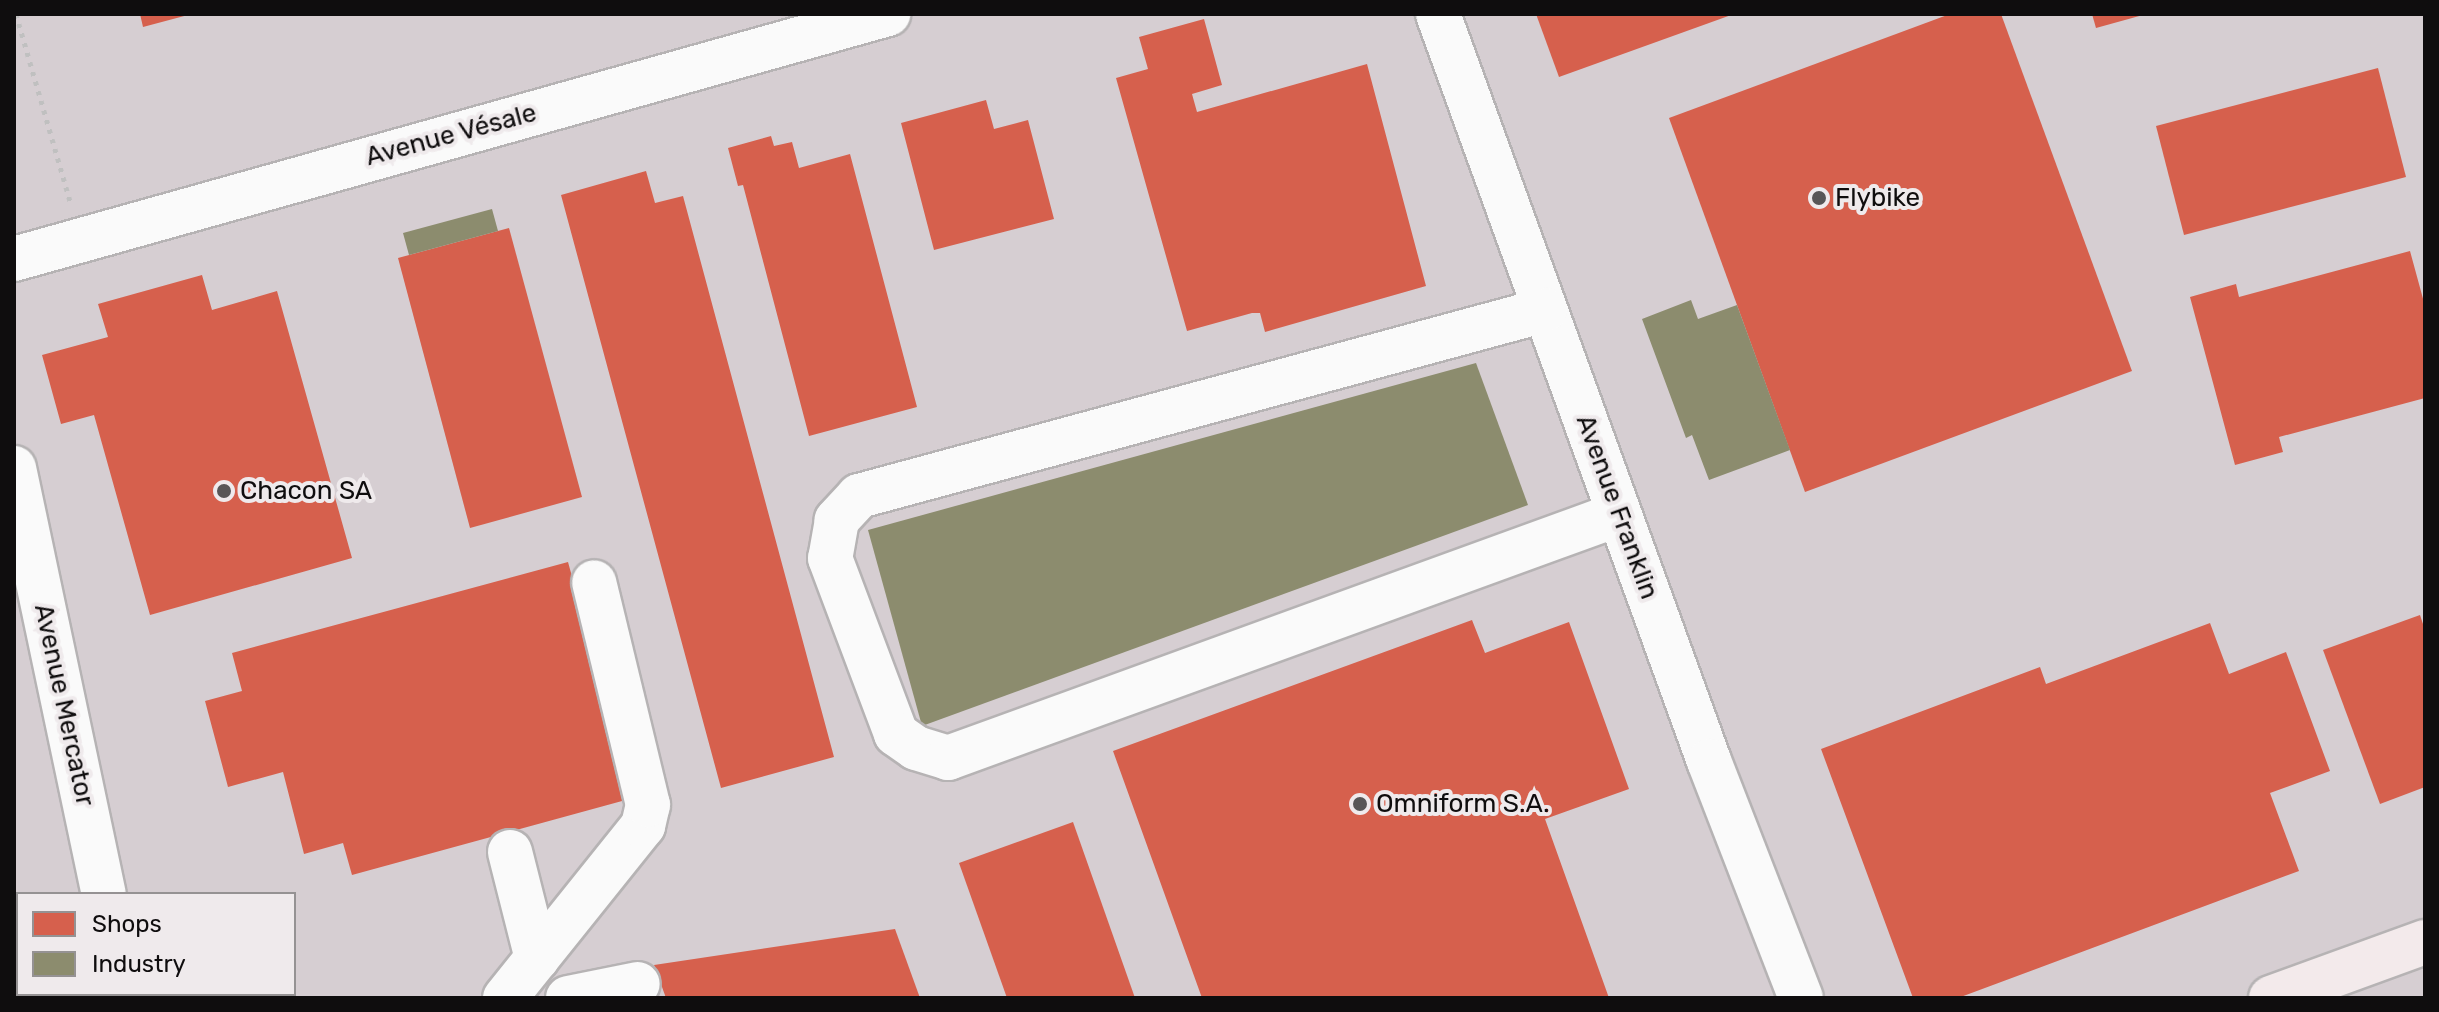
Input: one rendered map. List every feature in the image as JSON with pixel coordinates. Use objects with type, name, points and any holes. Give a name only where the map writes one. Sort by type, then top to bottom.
[{"type":"main road","points":[[2271,998],[2425,942]]},
{"type":"street","name":"Avenue Vésale","points":[[14,259],[80,238],[888,14]]},
{"type":"street","name":"Avenue Franklin","points":[[1438,14],[1619,514],[1801,998]]},
{"type":"street","points":[[1545,310],[859,496],[837,520],[830,558],[896,734],[948,758],[1619,514]]},
{"type":"street","name":"Avenue Mercator","points":[[14,468],[104,892]]},
{"type":"street","points":[[505,998],[643,826],[648,805],[594,582]]},
{"type":"street","points":[[510,852],[537,959]]},
{"type":"street","points":[[568,998],[638,984]]},
{"type":"path","points":[[16,14],[80,238]]},
{"type":"shaded area","points":[[14,14],[2425,14],[2425,998],[14,998]]},
{"type":"building: Shops","points":[[140,14],[188,14],[188,15],[143,27]]},
{"type":"building: Shops","points":[[1536,14],[1734,14],[1559,77]]},
{"type":"building: Shops","points":[[1950,14],[2001,14],[2132,371],[1805,492],[1669,118]]},
{"type":"building: Shops","points":[[2092,14],[2142,14],[2143,15],[2096,28]]},
{"type":"building: Shops","points":[[1204,19],[1222,85],[1192,94],[1197,112],[1367,64],[1426,286],[1265,332],[1260,313],[1187,331],[1116,78],[1148,69],[1139,37]]},
{"type":"building: Shops","points":[[2378,68],[2406,177],[2184,235],[2156,126]]},
{"type":"building: Shops","points":[[986,100],[994,129],[1028,120],[1054,219],[934,250],[901,123]]},
{"type":"building: Shops","points":[[771,136],[774,146],[792,142],[799,168],[850,154],[917,407],[809,436],[743,185],[738,186],[728,148]]},
{"type":"building: Shops","points":[[646,171],[655,203],[683,196],[834,757],[721,788],[561,195]]},
{"type":"building: Shops","points":[[509,228],[582,497],[470,528],[398,258]]},
{"type":"building: Shops","points":[[2410,251],[2425,306],[2425,398],[2279,437],[2283,452],[2235,465],[2190,297],[2236,284],[2239,297]]},
{"type":"building: Shops","name":"Chacon SA","points":[[202,275],[212,310],[277,291],[352,558],[150,615],[94,415],[61,424],[42,355],[108,337],[98,304]]},
{"type":"building: Shops","points":[[568,562],[633,798],[352,875],[343,843],[304,854],[283,772],[228,787],[205,701],[242,691],[232,653]]},
{"type":"building: Shops","points":[[2420,615],[2425,630],[2425,787],[2380,804],[2323,650]]},
{"type":"building: Shops","name":"Omniform S.A.","points":[[1472,620],[1485,653],[1569,622],[1629,789],[1545,819],[1609,998],[1202,998],[1113,751]]},
{"type":"building: Shops","points":[[2210,623],[2229,674],[2286,652],[2330,771],[2270,793],[2299,871],[1958,998],[1913,998],[1821,749],[2040,667],[2046,684]]},
{"type":"building: Shops","points":[[1073,822],[1135,998],[1007,998],[959,863]]},
{"type":"building: Shops","points":[[895,929],[920,998],[666,998],[654,965]]},
{"type":"building: Shops","points":[[14,968],[16,996],[31,998],[14,998]]},
{"type":"building: Industry","points":[[492,209],[498,231],[409,255],[403,233]]},
{"type":"building: Industry","points":[[1691,300],[1698,319],[1737,305],[1790,450],[1709,480],[1692,435],[1686,438],[1642,319]]},
{"type":"building: Industry","points":[[1476,363],[1528,505],[922,726],[868,530]]},
{"type":"place","name":"Flybike","points":[[1819,198]]},
{"type":"place","name":"Chacon SA","points":[[224,491]]},
{"type":"place","name":"Omniform S.A.","points":[[1360,804]]}]
